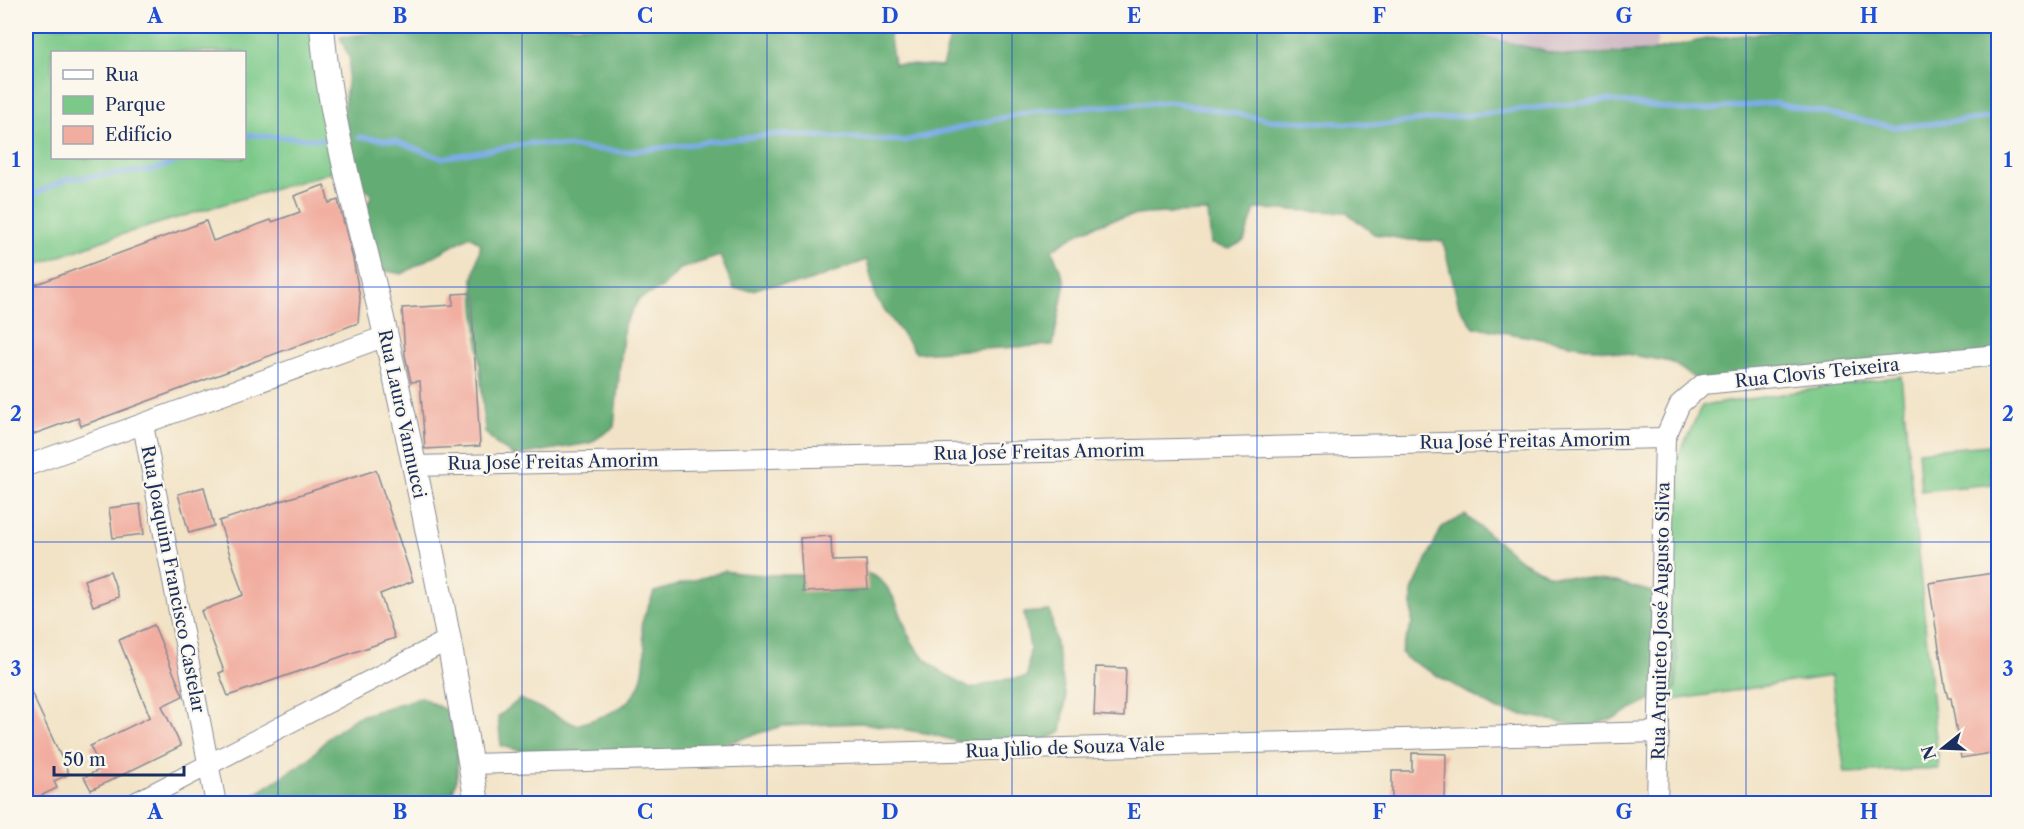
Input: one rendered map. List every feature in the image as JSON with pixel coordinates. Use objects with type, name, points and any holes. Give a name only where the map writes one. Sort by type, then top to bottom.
[{"type":"street","name":"Rua Lauro Vannucci","points":[[322,26],[325,64],[347,177],[386,336],[413,465],[448,640],[477,804]]},
{"type":"street","points":[[26,466],[386,336]]},
{"type":"street","name":"Rua Clovis Teixeira","points":[[1665,438],[1680,404],[1703,384],[1998,355]]},
{"type":"street","name":"Rua Joaquim Francisco Castelar","points":[[142,425],[216,804]]},
{"type":"street","name":"Rua José Freitas Amorim","points":[[413,465],[1665,438]]},
{"type":"street","name":"Rua Arquiteto José Augusto Silva","points":[[1657,804],[1665,438]]},
{"type":"street","points":[[133,804],[448,640]]},
{"type":"street","name":"Rua Jùlio de Souza Vale","points":[[471,764],[1659,732]]},
{"type":"shaded area","points":[[1480,26],[1659,26],[1656,50],[1566,56],[1480,36]]},
{"type":"green space","points":[[26,26],[313,26],[332,172],[113,237],[26,269]]},
{"type":"green space","points":[[435,26],[888,26],[894,64],[942,67],[953,26],[1480,26],[1480,36],[1566,56],[1652,51],[1706,39],[1832,26],[1998,26],[1998,355],[1703,384],[1671,362],[1474,327],[1459,307],[1443,241],[1409,240],[1374,234],[1346,212],[1255,209],[1244,241],[1229,249],[1211,244],[1208,212],[1145,214],[1091,227],[1052,250],[1065,282],[1053,345],[916,353],[876,298],[867,260],[804,283],[768,285],[753,290],[734,289],[720,256],[680,269],[662,288],[639,299],[624,325],[614,427],[590,443],[514,456],[496,444],[485,432],[473,279],[481,244],[470,236],[402,274],[376,269],[364,213],[372,194],[361,187],[343,114],[350,60],[340,37]]},
{"type":"green space","points":[[1901,376],[1939,769],[1845,773],[1831,676],[1666,701],[1676,460],[1702,406]]},
{"type":"green space","points":[[1989,445],[1993,484],[1921,491],[1918,451]]},
{"type":"green space","points":[[1465,515],[1523,562],[1549,575],[1616,582],[1652,592],[1671,619],[1678,660],[1676,688],[1614,718],[1585,727],[1498,710],[1406,658],[1401,652],[1412,623],[1412,591],[1442,527]]},
{"type":"green space","points":[[724,571],[771,575],[851,572],[869,574],[878,578],[892,594],[914,645],[940,671],[971,689],[1001,680],[1027,677],[1030,649],[1024,613],[1050,611],[1066,698],[1061,732],[1037,744],[1003,755],[931,734],[863,723],[782,726],[664,763],[554,759],[501,746],[498,717],[520,699],[576,725],[606,715],[627,702],[635,694],[644,669],[642,623],[654,592]]},
{"type":"green space","points":[[421,697],[447,711],[454,734],[457,769],[453,792],[448,803],[241,804],[310,758],[330,736],[357,717]]},
{"type":"building","points":[[324,185],[329,203],[338,200],[353,259],[360,298],[358,323],[81,426],[78,418],[26,437],[26,288],[206,221],[213,241],[271,220],[272,222],[300,212],[294,196]]},
{"type":"building","points":[[471,293],[480,446],[425,449],[420,381],[411,382],[405,355],[402,308],[453,305],[453,294]]},
{"type":"building","points":[[376,470],[413,581],[380,594],[395,638],[228,696],[219,673],[224,671],[201,611],[243,595],[219,521]]},
{"type":"building","points":[[204,487],[214,526],[189,533],[178,494]]},
{"type":"building","points":[[140,504],[144,534],[113,538],[109,508]]},
{"type":"building","points":[[831,536],[832,561],[866,560],[868,589],[803,592],[800,538]]},
{"type":"building","points":[[110,571],[119,597],[93,606],[84,580]]},
{"type":"building","points":[[1993,573],[1994,577],[1998,577],[1998,752],[1961,758],[1951,698],[1948,698],[1945,687],[1929,583]]},
{"type":"building","points":[[154,625],[183,696],[162,706],[181,746],[91,790],[84,777],[101,769],[90,746],[150,717],[119,640]]},
{"type":"building","points":[[1096,667],[1126,668],[1124,717],[1094,715]]},
{"type":"building","points":[[26,681],[69,774],[54,781],[57,788],[26,803]]},
{"type":"building","points":[[1412,753],[1446,754],[1445,804],[1392,804],[1392,771],[1412,771]]},
{"type":"waterway","points":[[359,137],[396,141],[441,158],[531,143],[625,152],[778,134],[904,141],[1032,111],[1171,102],[1271,120],[1380,125],[1606,100],[1689,111],[1773,103],[1895,127],[1998,117]]},
{"type":"waterway","points":[[246,136],[327,140]]},
{"type":"waterway","points":[[26,198],[67,179],[153,170],[185,159]]}]
